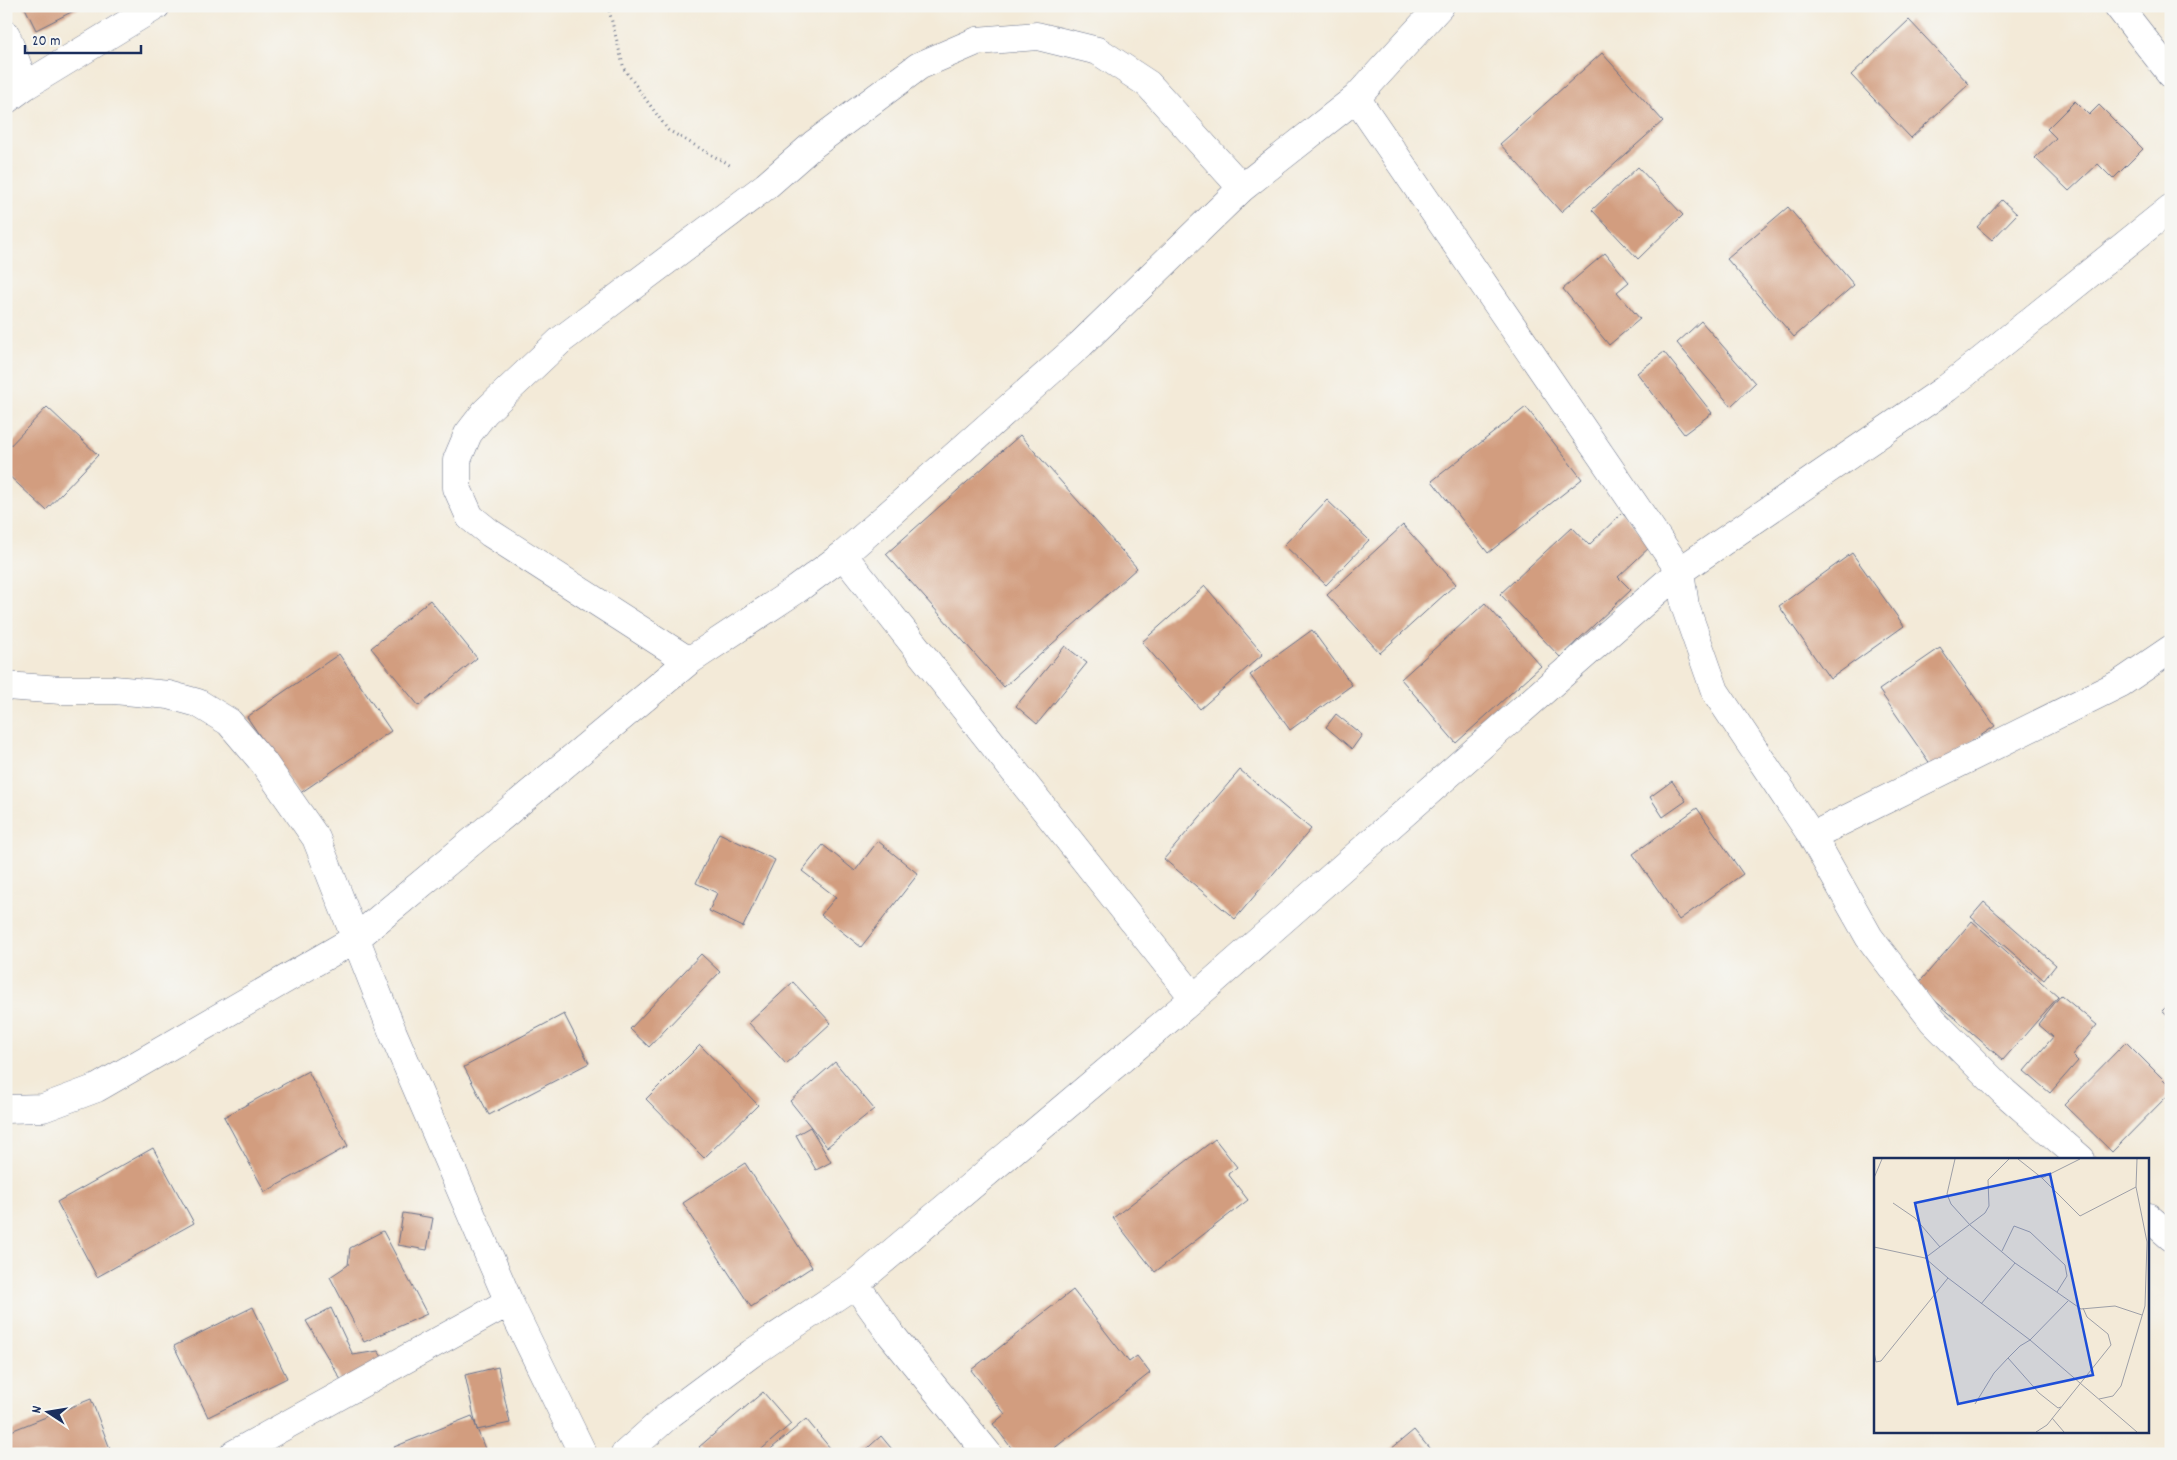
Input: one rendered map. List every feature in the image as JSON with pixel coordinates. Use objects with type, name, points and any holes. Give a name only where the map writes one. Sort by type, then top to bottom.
[{"type":"street","points":[[6,35],[15,93],[156,6]]},
{"type":"street","points":[[6,1109],[43,1108],[97,1088],[355,939],[689,661],[844,556],[1081,344],[1242,188],[1356,98],[1440,6]]},
{"type":"street","points":[[2118,6],[2171,74]]},
{"type":"street","points":[[689,661],[490,533],[470,517],[457,488],[457,460],[468,434],[485,412],[561,340],[766,186],[814,144],[918,66],[977,41],[1037,36],[1098,51],[1148,84],[1242,188]]},
{"type":"street","points":[[1356,98],[1680,570],[1685,606],[1715,691],[1812,836],[1869,937],[1933,1022],[2004,1092],[2079,1158]]},
{"type":"street","points":[[625,1454],[670,1414],[737,1364],[855,1284],[1194,998],[1680,570],[1947,388],[2171,208]]},
{"type":"street","points":[[844,556],[1194,998]]},
{"type":"street","points":[[1812,836],[2121,683],[2171,649]]},
{"type":"street","points":[[6,686],[61,690],[114,690],[169,695],[198,703],[229,722],[263,762],[316,838],[393,1033],[509,1302],[583,1454]]},
{"type":"street","points":[[2150,1219],[2171,1238]]},
{"type":"street","points":[[855,1284],[890,1333],[988,1454]]},
{"type":"street","points":[[234,1454],[509,1302]]},
{"type":"path","points":[[608,6],[624,69],[668,130],[766,186]]},
{"type":"building","points":[[24,6],[83,6],[36,30]]},
{"type":"building","points":[[1909,20],[1969,84],[1911,138],[1851,75]]},
{"type":"building","points":[[1602,53],[1663,121],[1561,212],[1500,144]]},
{"type":"building","points":[[2075,101],[2089,115],[2099,105],[2143,149],[2113,179],[2098,164],[2069,191],[2035,158],[2056,138],[2047,129]]},
{"type":"building","points":[[1638,167],[1683,215],[1638,259],[1592,210]]},
{"type":"building","points":[[2002,200],[2017,214],[1992,240],[1977,227]]},
{"type":"building","points":[[1788,207],[1854,285],[1794,337],[1727,259]]},
{"type":"building","points":[[1605,253],[1629,282],[1617,292],[1640,319],[1609,345],[1563,289]]},
{"type":"building","points":[[1701,321],[1755,383],[1731,406],[1677,343]]},
{"type":"building","points":[[1664,352],[1712,413],[1684,434],[1637,373]]},
{"type":"building","points":[[47,407],[98,455],[46,510],[6,473],[6,450]]},
{"type":"building","points":[[1526,407],[1582,479],[1488,553],[1432,481]]},
{"type":"building","points":[[1020,435],[1137,568],[1004,687],[886,554]]},
{"type":"building","points":[[1327,500],[1369,540],[1326,585],[1284,545]]},
{"type":"building","points":[[1622,513],[1652,545],[1618,577],[1631,590],[1560,657],[1500,594],[1572,527],[1589,545]]},
{"type":"building","points":[[1403,525],[1456,584],[1380,653],[1327,595]]},
{"type":"building","points":[[1852,553],[1904,626],[1830,679],[1779,606]]},
{"type":"building","points":[[1205,586],[1263,654],[1200,709],[1142,642]]},
{"type":"building","points":[[430,600],[477,658],[419,706],[371,648]]},
{"type":"building","points":[[1485,603],[1541,666],[1456,743],[1401,679]]},
{"type":"building","points":[[1312,630],[1352,685],[1290,730],[1250,675]]},
{"type":"building","points":[[1065,646],[1087,663],[1037,724],[1016,706]]},
{"type":"building","points":[[1940,648],[1995,726],[1933,768],[1879,690]]},
{"type":"building","points":[[339,654],[391,731],[299,794],[247,717]]},
{"type":"building","points":[[1336,714],[1362,735],[1352,749],[1326,727]]},
{"type":"building","points":[[1240,770],[1311,829],[1235,919],[1164,859]]},
{"type":"building","points":[[1672,781],[1686,801],[1663,817],[1650,797]]},
{"type":"building","points":[[1697,808],[1743,874],[1679,920],[1633,854]]},
{"type":"building","points":[[719,833],[775,860],[743,927],[709,911],[717,893],[696,883]]},
{"type":"building","points":[[878,841],[918,874],[861,947],[821,915],[836,897],[802,871],[823,845],[855,871]]},
{"type":"building","points":[[1984,902],[2056,965],[2044,980],[1971,917]]},
{"type":"building","points":[[1972,921],[2058,997],[2003,1060],[1917,985]]},
{"type":"building","points":[[701,954],[720,972],[649,1047],[630,1029]]},
{"type":"building","points":[[793,982],[831,1023],[786,1064],[749,1023]]},
{"type":"building","points":[[2061,995],[2097,1025],[2072,1055],[2078,1061],[2050,1093],[2024,1071],[2053,1037],[2038,1024]]},
{"type":"building","points":[[2171,1002],[2171,1019],[2162,1011]]},
{"type":"building","points":[[564,1014],[589,1063],[489,1115],[464,1067]]},
{"type":"building","points":[[2126,1042],[2171,1087],[2171,1092],[2112,1152],[2064,1105]]},
{"type":"building","points":[[700,1045],[758,1105],[704,1158],[646,1099]]},
{"type":"building","points":[[835,1062],[874,1109],[827,1147],[790,1101]]},
{"type":"building","points":[[308,1071],[348,1146],[265,1192],[224,1117]]},
{"type":"building","points":[[810,1127],[831,1162],[816,1170],[796,1135]]},
{"type":"building","points":[[1215,1139],[1237,1167],[1228,1174],[1248,1200],[1155,1272],[1113,1218]]},
{"type":"building","points":[[153,1148],[194,1223],[97,1277],[57,1202]]},
{"type":"building","points":[[745,1163],[812,1267],[751,1307],[683,1203]]},
{"type":"building","points":[[403,1213],[433,1218],[427,1250],[398,1245]]},
{"type":"building","points":[[383,1231],[427,1314],[364,1342],[330,1277],[348,1265],[350,1248]]},
{"type":"building","points":[[1073,1290],[1129,1362],[1137,1356],[1150,1373],[1047,1454],[1016,1454],[993,1424],[1005,1414],[971,1370]]},
{"type":"building","points":[[253,1307],[287,1378],[208,1417],[174,1346]]},
{"type":"building","points":[[331,1308],[353,1355],[378,1351],[385,1361],[344,1385],[306,1321]]},
{"type":"building","points":[[498,1367],[510,1423],[477,1430],[465,1375]]},
{"type":"building","points":[[763,1392],[791,1424],[756,1454],[705,1454],[699,1447]]},
{"type":"building","points":[[91,1399],[112,1454],[6,1454],[6,1433]]},
{"type":"building","points":[[472,1416],[487,1454],[397,1454],[394,1447]]},
{"type":"building","points":[[806,1419],[835,1454],[765,1454]]},
{"type":"building","points":[[1414,1430],[1434,1454],[1385,1454]]},
{"type":"building","points":[[881,1436],[896,1454],[861,1454]]}]
